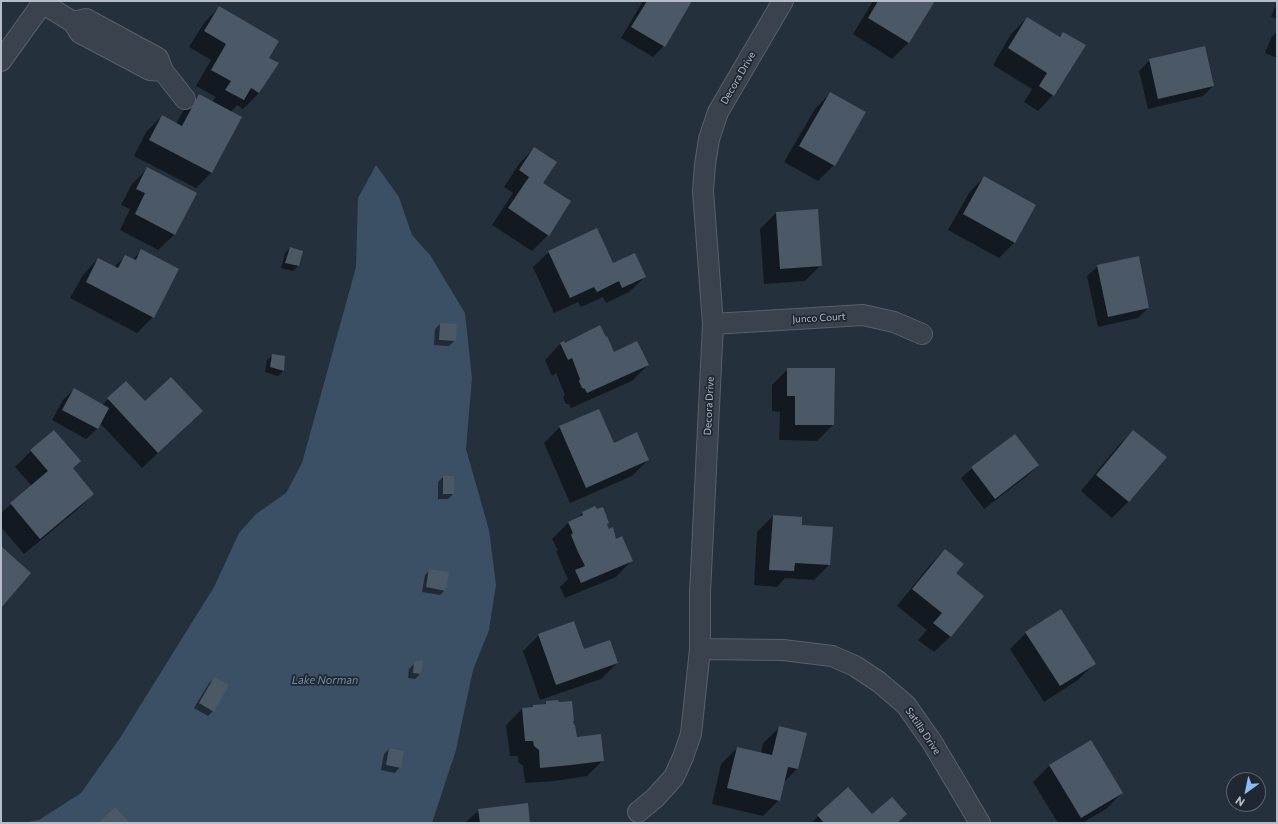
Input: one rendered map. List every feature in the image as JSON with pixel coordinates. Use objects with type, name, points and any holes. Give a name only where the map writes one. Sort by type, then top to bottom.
[{"type":"street","name":"Decora Drive","points":[[638,812],[655,798],[674,777],[684,757],[691,734],[700,649],[700,585],[713,324],[703,191],[709,140],[718,112],[783,1]]},
{"type":"street","points":[[1,61],[43,2],[73,22],[86,19],[158,58],[163,71],[185,98]]},
{"type":"street","name":"Junco Court","points":[[713,324],[863,315],[894,322],[922,334]]},
{"type":"street","name":"Satilla Drive","points":[[700,649],[783,650],[832,656],[855,666],[879,682],[906,705],[932,742],[980,823]]},
{"type":"water","name":"Lake Norman","points":[[376,165],[399,197],[412,235],[430,255],[465,313],[472,378],[466,449],[489,530],[496,585],[489,630],[473,670],[456,750],[432,823],[21,823],[39,820],[81,793],[120,738],[214,587],[239,533],[256,514],[286,493],[302,463],[356,267],[358,198]]},
{"type":"building","points":[[647,1],[692,1],[665,47],[631,27]]},
{"type":"building","points":[[878,1],[935,1],[909,43],[868,18]]},
{"type":"building","points":[[219,6],[279,41],[269,58],[279,63],[259,93],[251,88],[244,100],[225,90],[231,81],[211,70],[226,44],[204,31]]},
{"type":"building","points":[[1027,17],[1060,37],[1063,32],[1086,45],[1054,96],[1039,86],[1047,73],[1008,48]]},
{"type":"building","points":[[1205,46],[1214,86],[1158,99],[1149,59]]},
{"type":"building","points":[[830,92],[866,112],[835,166],[799,146]]},
{"type":"building","points":[[199,94],[242,117],[212,173],[149,140],[162,115],[182,126]]},
{"type":"building","points":[[534,147],[557,162],[543,183],[571,201],[549,236],[508,208],[529,177],[519,170]]},
{"type":"building","points":[[147,167],[197,193],[175,235],[135,214],[145,193],[136,189]]},
{"type":"building","points":[[984,176],[1036,205],[1015,243],[963,214]]},
{"type":"building","points":[[818,209],[822,266],[780,269],[776,212]]},
{"type":"building","points":[[597,228],[613,263],[635,253],[646,277],[622,288],[619,281],[597,292],[594,287],[570,298],[548,251]]},
{"type":"building","points":[[290,247],[303,251],[299,266],[285,263]]},
{"type":"building","points":[[141,249],[179,269],[154,318],[86,282],[98,258],[118,268],[125,255],[136,260]]},
{"type":"building","points":[[1139,256],[1149,308],[1108,317],[1097,265]]},
{"type":"building","points":[[440,323],[457,324],[456,341],[439,340]]},
{"type":"building","points":[[600,325],[614,352],[637,341],[649,365],[587,393],[585,389],[582,388],[579,381],[580,379],[572,358],[568,360],[560,343],[564,341],[565,343]]},
{"type":"building","points":[[272,354],[285,356],[284,371],[270,367]]},
{"type":"building","points":[[787,368],[835,368],[834,425],[795,425],[795,396],[787,396]]},
{"type":"building","points":[[171,377],[203,411],[158,453],[107,398],[126,381],[145,401]]},
{"type":"building","points":[[74,388],[109,408],[98,429],[62,410]]},
{"type":"building","points":[[599,409],[614,443],[637,432],[649,460],[586,488],[559,426]]},
{"type":"building","points":[[54,430],[81,461],[73,468],[94,494],[40,539],[10,503],[48,471],[30,450]]},
{"type":"building","points":[[1133,430],[1167,457],[1129,502],[1096,475]]},
{"type":"building","points":[[1015,434],[1039,465],[995,499],[971,467]]},
{"type":"building","points":[[443,476],[454,476],[454,494],[443,494]]},
{"type":"building","points":[[595,506],[597,509],[603,507],[609,523],[607,524],[609,529],[613,527],[616,539],[622,536],[633,561],[581,583],[575,570],[585,566],[571,535],[573,533],[568,522],[583,515],[582,512]]},
{"type":"building","points":[[773,515],[802,517],[802,525],[833,527],[830,565],[795,563],[794,571],[769,570]]},
{"type":"building","points":[[2,547],[31,573],[1,608],[1,548]]},
{"type":"building","points":[[945,549],[964,564],[956,573],[984,596],[951,637],[933,623],[942,613],[912,589]]},
{"type":"building","points":[[429,569],[449,572],[446,591],[426,587]]},
{"type":"building","points":[[1061,609],[1096,664],[1060,686],[1025,632]]},
{"type":"building","points":[[574,621],[584,649],[610,640],[618,663],[556,685],[538,634]]},
{"type":"building","points":[[423,660],[421,674],[413,673],[414,662]]},
{"type":"building","points":[[214,677],[229,685],[214,712],[199,703]]},
{"type":"building","points":[[558,700],[559,702],[572,701],[573,721],[577,737],[601,734],[604,761],[540,768],[539,750],[534,746],[533,741],[525,741],[522,708],[546,704],[546,701]]},
{"type":"building","points":[[779,726],[807,733],[798,769],[788,767],[780,801],[727,788],[737,747],[772,755]]},
{"type":"building","points":[[1091,740],[1123,793],[1081,818],[1049,765]]},
{"type":"building","points":[[389,748],[404,751],[401,768],[386,765]]},
{"type":"building","points":[[848,787],[872,814],[892,797],[907,814],[897,823],[824,823],[817,815]]},
{"type":"building","points":[[528,803],[530,823],[480,823],[478,809]]},
{"type":"building","points":[[115,807],[129,822],[98,823]]}]
